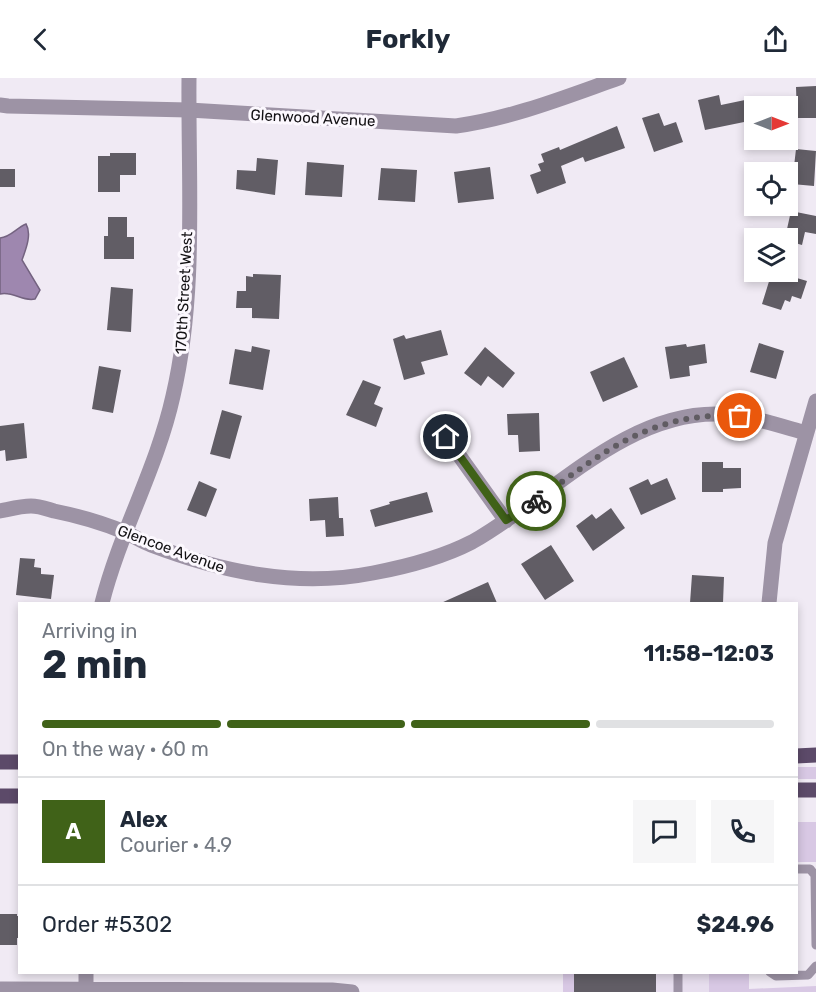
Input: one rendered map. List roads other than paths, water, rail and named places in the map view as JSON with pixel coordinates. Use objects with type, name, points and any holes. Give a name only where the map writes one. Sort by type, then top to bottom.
[{"type":"main road","points":[[798,756],[816,755]]},
{"type":"main road","points":[[0,762],[18,762]]},
{"type":"main road","points":[[798,790],[816,790]]},
{"type":"main road","points":[[0,796],[18,796]]},
{"type":"street","name":"170th Street West","points":[[102,602],[109,574],[160,443],[182,356],[188,287],[189,78]]},
{"type":"street","name":"Glenwood Avenue","points":[[0,105],[189,110],[456,126],[518,114],[619,78]]},
{"type":"street","points":[[769,602],[776,543],[816,401]]},
{"type":"street","name":"Glencoe Avenue","points":[[0,511],[32,506],[85,518],[187,558],[239,573],[276,578],[316,578],[372,573],[426,559],[470,543],[600,454],[627,438],[655,426],[715,414],[740,416],[806,433]]},
{"type":"street","points":[[446,437],[506,520]]},
{"type":"street","points":[[86,974],[86,990]]},
{"type":"street","points":[[0,989],[332,990],[352,992]]},
{"type":"lane","points":[[798,869],[810,869],[815,874],[816,945]]},
{"type":"lane","points":[[773,974],[776,976],[808,975],[816,966]]},
{"type":"lane","points":[[678,974],[678,992]]}]
